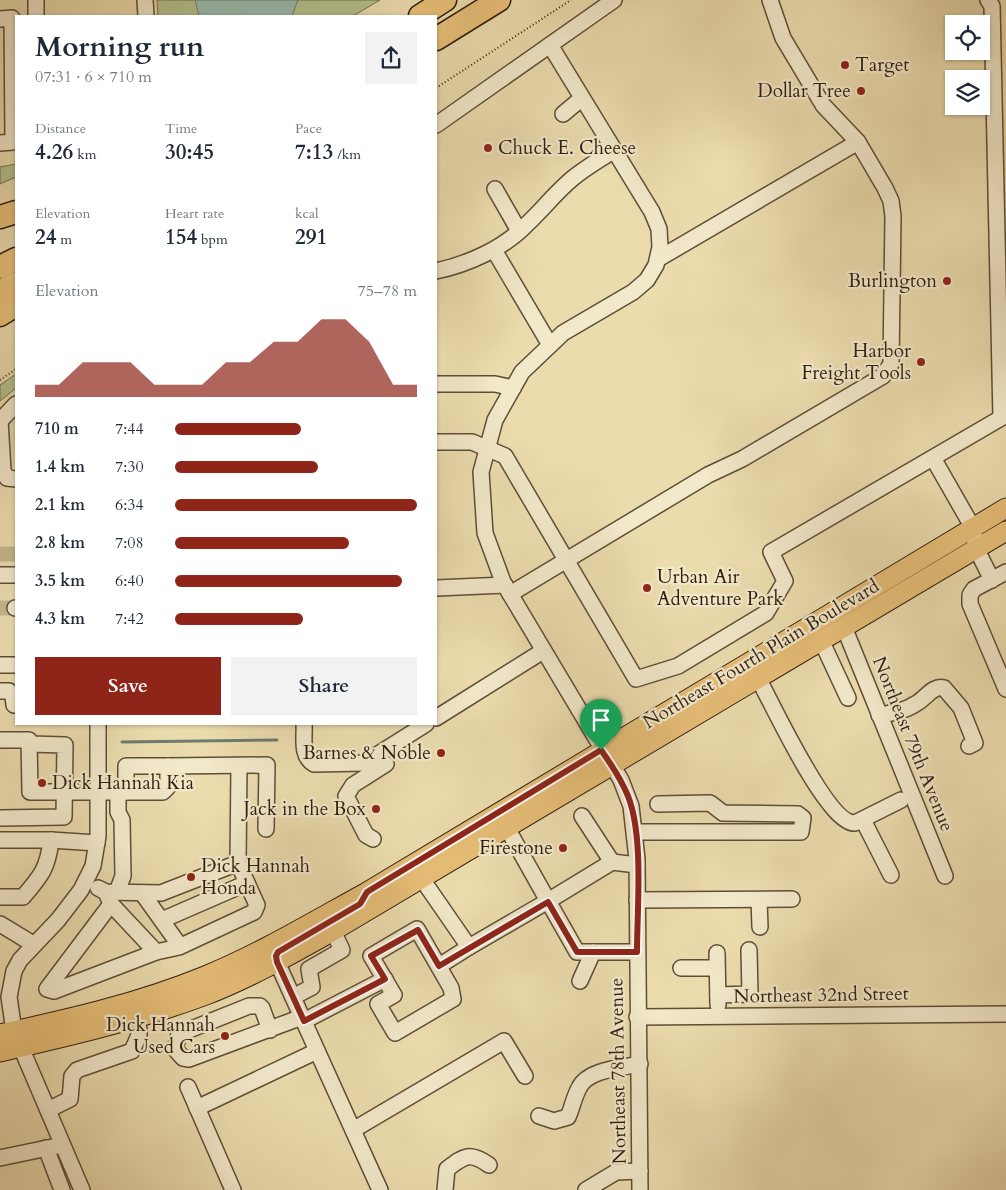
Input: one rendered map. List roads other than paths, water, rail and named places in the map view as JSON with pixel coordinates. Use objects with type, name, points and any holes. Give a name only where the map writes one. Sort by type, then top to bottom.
[{"type":"highway","points":[[422,15],[445,0]]},
{"type":"highway","points":[[437,38],[499,0]]},
{"type":"highway","points":[[0,217],[15,212]]},
{"type":"highway","points":[[0,267],[15,260]]},
{"type":"highway","points":[[0,291],[15,284]]},
{"type":"highway","points":[[0,315],[15,306]]},
{"type":"main road","name":"Northeast Fourth Plain Boulevard","points":[[12,1037],[138,1018],[209,994],[277,962],[507,828],[606,757],[1006,508]]},
{"type":"main road","name":"Northeast Fourth Plain Boulevard","points":[[0,1052],[12,1037],[206,976],[270,946],[606,757],[758,678],[1006,531]]},
{"type":"main road","points":[[277,962],[276,956],[278,952],[360,904],[367,892]]},
{"type":"street","points":[[36,0],[36,15]]},
{"type":"street","points":[[145,0],[146,15]]},
{"type":"street","points":[[437,124],[614,0]]},
{"type":"street","points":[[437,588],[507,589],[564,561],[708,476],[742,459],[883,376],[888,370],[893,357],[892,208],[885,188],[858,142],[823,105],[783,38],[770,0]]},
{"type":"street","points":[[437,442],[472,442],[505,456],[564,561],[636,680],[678,666],[766,613],[785,580],[771,552],[1002,418],[992,6],[988,0]]},
{"type":"street","points":[[0,19],[12,18],[13,133],[13,142],[0,143]]},
{"type":"street","points":[[550,45],[652,212],[659,229],[660,247],[658,259]]},
{"type":"street","points":[[563,114],[582,98]]},
{"type":"street","points":[[658,259],[858,142]]},
{"type":"street","points":[[437,271],[448,269],[494,250],[519,231],[575,177],[614,150]]},
{"type":"street","points":[[495,189],[519,231]]},
{"type":"street","points":[[494,250],[550,345]]},
{"type":"street","name":"Northeast 78th Avenue","points":[[640,1190],[636,832],[628,796],[507,589],[485,533],[481,472],[494,420],[522,372],[563,333],[633,292],[647,280],[658,259]]},
{"type":"street","points":[[437,384],[495,384],[513,388]]},
{"type":"street","points":[[15,405],[0,420],[3,471],[7,478],[15,480]]},
{"type":"street","points":[[933,458],[972,528],[976,548],[992,580]]},
{"type":"street","points":[[1006,572],[974,589],[970,595],[970,604],[1006,689]]},
{"type":"street","points":[[0,575],[15,575]]},
{"type":"street","name":"Northeast 79th Avenue","points":[[844,627],[945,876]]},
{"type":"street","points":[[821,640],[848,698]]},
{"type":"street","points":[[437,717],[543,651]]},
{"type":"street","points":[[0,665],[15,665]]},
{"type":"street","points":[[758,678],[812,780],[842,819],[850,823],[863,820],[902,800]]},
{"type":"street","points":[[880,715],[901,712],[918,702],[934,689],[944,688],[961,708],[975,744],[969,746]]},
{"type":"street","points":[[0,691],[9,691],[13,696],[14,705]]},
{"type":"street","points":[[82,1190],[48,1110],[12,1037],[6,975],[33,944],[58,920],[86,881],[94,866],[97,843],[98,725]]},
{"type":"street","points":[[304,725],[305,751],[310,762],[314,764],[353,765],[364,763],[424,725]]},
{"type":"street","points":[[0,740],[29,740],[30,792],[163,792],[168,787],[168,766]]},
{"type":"street","points":[[0,818],[64,818],[65,744],[29,744]]},
{"type":"street","points":[[373,839],[366,835],[346,796],[353,785],[386,764]]},
{"type":"street","points":[[238,766],[238,864],[257,904],[254,912],[180,946],[156,952],[54,991],[46,989],[112,896],[123,876],[122,820],[118,812],[126,766],[267,765],[266,829]]},
{"type":"street","points":[[636,832],[801,832],[803,826],[803,818],[798,814],[723,813],[710,804],[658,804]]},
{"type":"street","points":[[582,816],[612,862]]},
{"type":"street","points":[[863,820],[891,875]]},
{"type":"street","points":[[507,828],[577,952],[637,952]]},
{"type":"street","points":[[0,840],[51,840],[97,843]]},
{"type":"street","points":[[0,897],[23,897],[44,873],[49,860],[51,840]]},
{"type":"street","points":[[439,966],[612,862],[637,865]]},
{"type":"street","points":[[112,896],[161,893],[238,864]]},
{"type":"street","points":[[422,879],[469,948]]},
{"type":"street","points":[[86,881],[112,896],[156,952]]},
{"type":"street","points":[[162,920],[247,883]]},
{"type":"street","points":[[142,893],[180,946]]},
{"type":"street","points":[[637,900],[792,899]]},
{"type":"street","points":[[759,900],[760,927]]},
{"type":"street","points":[[0,924],[33,944]]},
{"type":"street","points":[[418,930],[452,988],[453,999],[395,1033],[378,1004],[394,995],[371,956],[418,930]]},
{"type":"street","points":[[418,930],[424,950],[443,981],[442,995],[428,1005],[428,1013]]},
{"type":"street","points":[[293,997],[312,987],[309,969],[342,950],[333,931]]},
{"type":"street","points":[[718,995],[750,994],[749,950]]},
{"type":"street","points":[[580,981],[593,952]]},
{"type":"street","points":[[681,968],[717,960],[718,1016]]},
{"type":"street","points":[[277,962],[380,1190]]},
{"type":"street","points":[[270,1030],[262,1008],[260,1006],[249,1006],[179,1034],[176,1048],[182,1058],[189,1059],[303,1019],[385,979]]},
{"type":"street","name":"Northeast 32nd Street","points":[[637,1017],[1006,1014]]},
{"type":"street","points":[[48,1110],[70,1099],[72,1076],[77,1070],[132,1051],[139,1035],[138,1018]]},
{"type":"street","points":[[353,1130],[493,1041],[504,1041],[525,1076]]},
{"type":"street","points":[[197,1108],[317,1051]]},
{"type":"street","points":[[539,1116],[554,1121],[568,1117],[580,1086],[589,1077],[608,1070],[640,1064]]},
{"type":"street","points":[[188,1087],[233,1190]]},
{"type":"street","points":[[0,1158],[62,1145]]},
{"type":"street","points":[[46,1148],[62,1190]]},
{"type":"street","points":[[445,1190],[447,1169],[464,1156],[478,1157],[489,1165]]},
{"type":"street","points":[[586,1190],[616,1172],[640,1171]]},
{"type":"water","points":[[195,0],[298,0],[292,15],[199,15]]},
{"type":"waterway","points":[[122,742],[277,740]]},
{"type":"tunnel","points":[[0,554],[15,554]]},
{"type":"tunnel","points":[[0,608],[15,608]]},
{"type":"place","name":"Target","points":[[845,65]]},
{"type":"place","name":"Dollar Tree","points":[[861,91]]},
{"type":"place","name":"Chuck E. Cheese","points":[[488,148]]},
{"type":"place","name":"Burlington","points":[[947,281]]},
{"type":"place","name":"Harbor Freight Tools","points":[[921,362]]},
{"type":"place","name":"Urban Air Adventure Park","points":[[647,588]]},
{"type":"place","name":"Barnes & Noble","points":[[441,753]]},
{"type":"place","name":"Dick Hannah Kia","points":[[42,783]]},
{"type":"place","name":"Jack in the Box","points":[[376,809]]},
{"type":"place","name":"Firestone","points":[[563,848]]},
{"type":"place","name":"Dick Hannah Honda","points":[[191,877]]},
{"type":"place","name":"Dick Hannah Used Cars","points":[[225,1036]]}]
